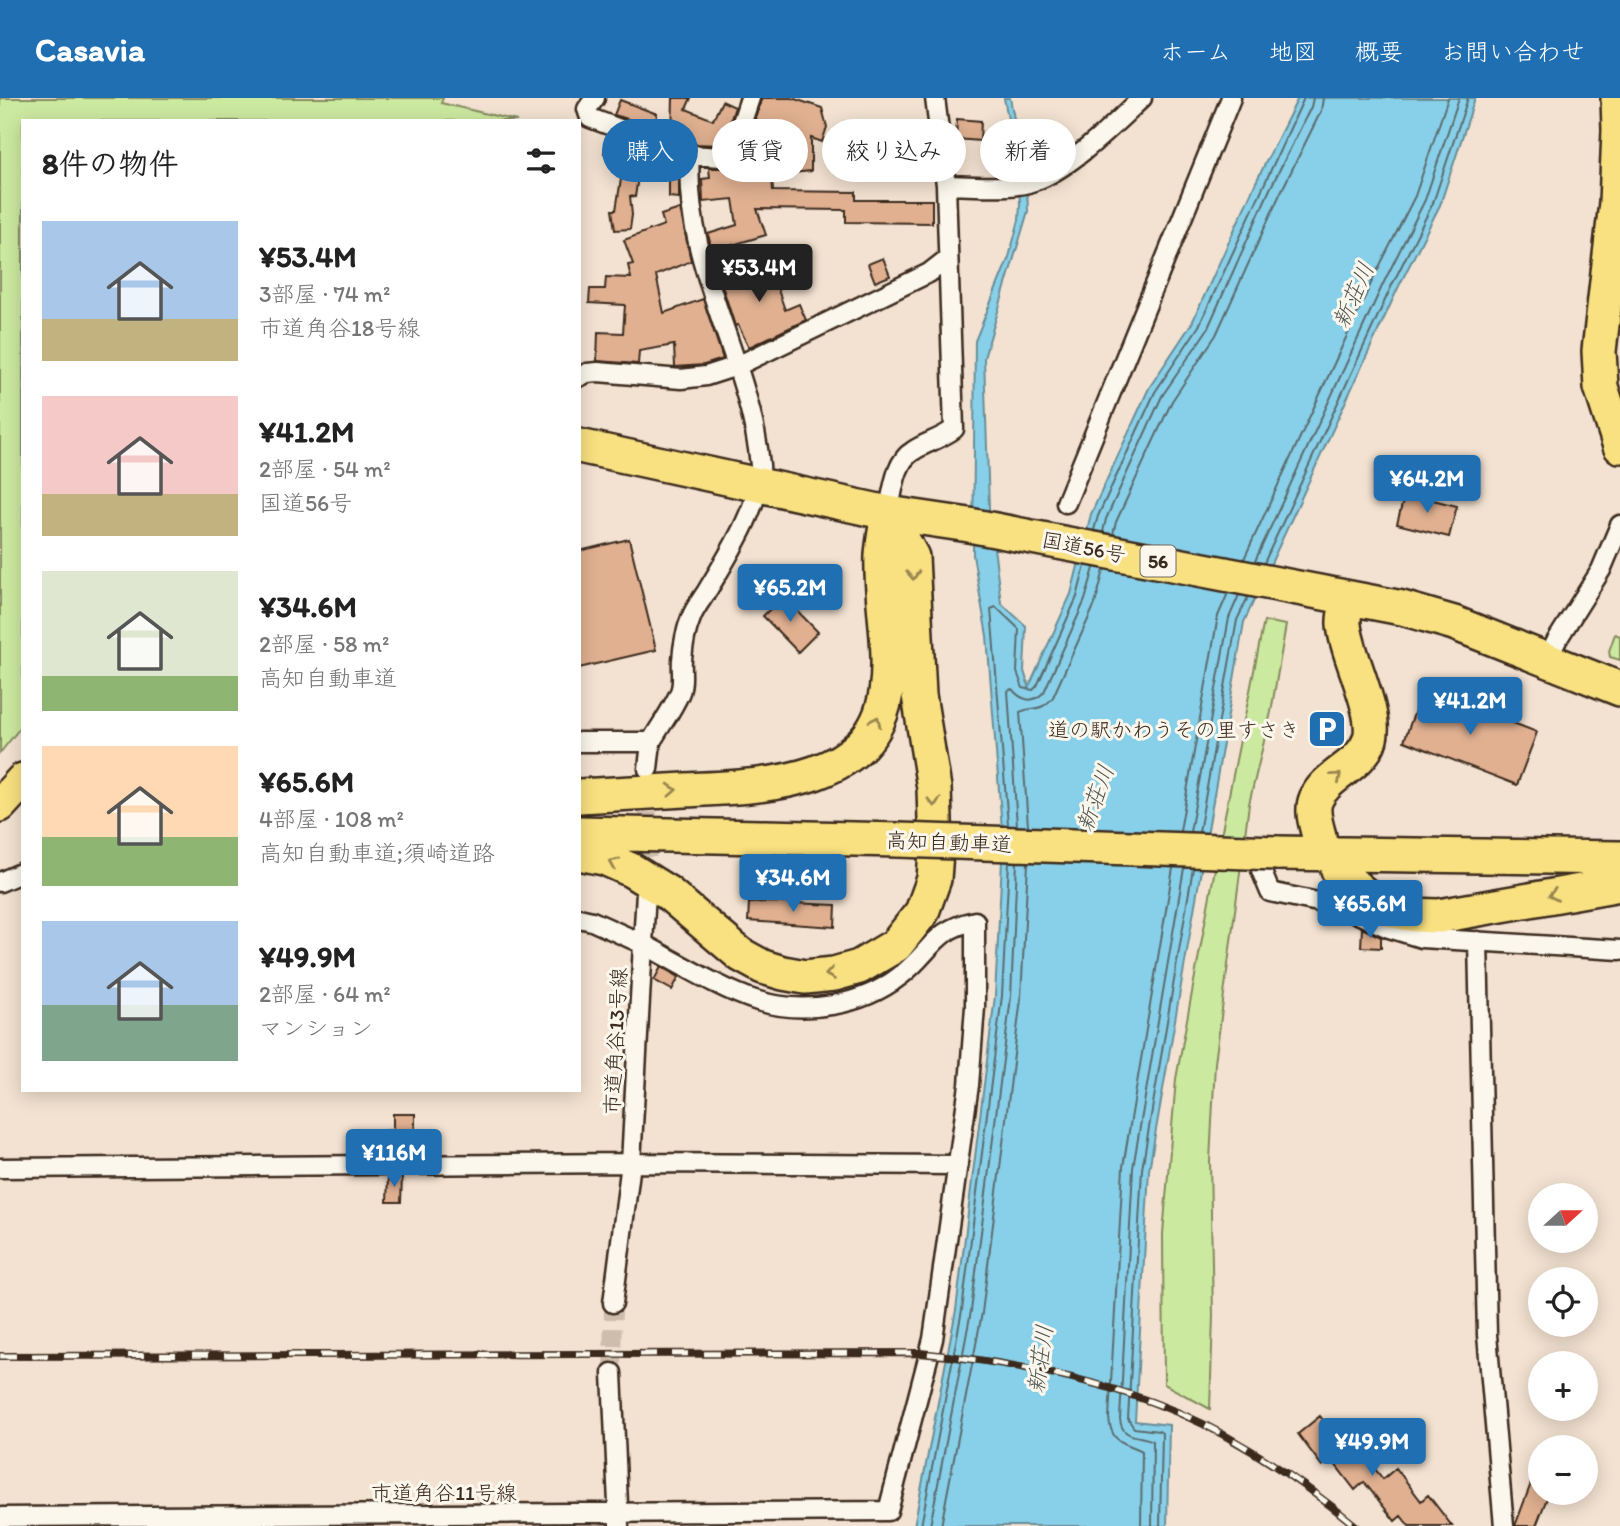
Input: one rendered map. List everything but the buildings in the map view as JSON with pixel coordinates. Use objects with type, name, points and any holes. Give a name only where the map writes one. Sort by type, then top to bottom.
[{"type":"highway","points":[[1618,98],[1616,203],[1600,328],[1599,369],[1603,395],[1620,446]]},
{"type":"highway","name":"国道56号","points":[[581,446],[888,513],[969,525],[1402,608],[1441,619],[1548,658],[1620,689]]},
{"type":"highway","points":[[581,796],[778,784],[820,771],[841,761],[858,747],[870,732],[885,696],[887,646],[882,555],[888,513]]},
{"type":"highway","points":[[581,852],[604,858],[631,870],[668,893],[741,955],[763,967],[783,973],[805,977],[834,974],[859,967],[896,946],[922,912],[934,879],[936,852],[934,788],[919,695],[912,557],[888,513]]},
{"type":"highway","points":[[1319,836],[1314,817],[1316,799],[1358,759],[1371,736],[1368,711],[1344,625],[1348,598]]},
{"type":"highway","points":[[0,805],[21,782]]},
{"type":"highway","name":"高知自動車道","points":[[581,832],[899,840],[1269,862],[1620,858]]},
{"type":"highway","points":[[1338,870],[1358,891],[1378,905],[1411,916],[1439,916],[1620,884]]},
{"type":"street","points":[[595,98],[587,109],[590,118],[602,122]]},
{"type":"street","points":[[698,155],[731,155],[750,98]]},
{"type":"street","points":[[888,513],[898,472],[904,460],[914,450],[940,439],[954,429],[946,184],[935,98]]},
{"type":"street","points":[[946,184],[1014,185],[1032,182],[1055,171],[1088,146],[1142,98]]},
{"type":"street","points":[[1066,503],[1231,98]]},
{"type":"street","points":[[648,769],[651,742],[681,690],[682,661],[691,618],[730,552],[759,484],[760,467],[754,427],[737,366],[708,283],[693,223],[688,182]]},
{"type":"street","points":[[581,376],[598,372],[681,379],[706,376],[737,366],[929,273],[947,259]]},
{"type":"street","points":[[1548,658],[1601,570],[1620,525]]},
{"type":"street","points":[[581,742],[651,742]]},
{"type":"street","points":[[1269,862],[1270,892],[1342,907],[1389,928],[1421,937],[1620,950]]},
{"type":"street","points":[[0,882],[21,873]]},
{"type":"street","points":[[581,919],[643,944],[646,892]]},
{"type":"street","name":"市道角谷13号線","points":[[613,1303],[631,1163],[643,944],[758,1001],[793,1006],[826,1006],[856,1000],[886,987],[911,968],[941,934],[960,924],[975,921],[974,1020],[969,1085],[958,1165]]},
{"type":"street","points":[[1478,942],[1487,1335],[1504,1526]]},
{"type":"street","points":[[0,1168],[631,1163],[958,1165]]},
{"type":"street","name":"市道角谷11号線","points":[[0,1517],[108,1521],[620,1520],[888,1511],[933,1339],[958,1165]]},
{"type":"street","points":[[612,1373],[620,1520]]},
{"type":"green space","points":[[0,98],[443,98],[441,103],[509,119],[21,119],[21,727],[0,753]]},
{"type":"green space","points":[[1264,621],[1286,625],[1271,712],[1249,804],[1215,1063],[1210,1161],[1213,1316],[1210,1409],[1164,1384],[1163,1234],[1176,1079]]},
{"type":"green space","points":[[1615,634],[1620,636],[1620,660],[1610,657],[1609,651]]},
{"type":"water","points":[[1004,98],[1010,98],[1014,119],[1008,119]]},
{"type":"water","name":"新荘川","points":[[1298,98],[1475,98],[1440,205],[1398,288],[1244,622],[1149,1170],[1135,1421],[1169,1425],[1167,1526],[914,1526],[956,1310],[995,996],[1003,842],[987,636],[973,555],[975,341],[1009,257],[1019,220],[1019,182],[1026,182],[1028,211],[984,358],[989,508],[1001,603],[1026,626],[1024,671],[1029,687],[1071,594],[1091,514],[1149,388],[1192,323],[1256,182]]},
{"type":"tunnel","points":[[647,884],[648,786]]},
{"type":"tunnel","points":[[612,1373],[613,1303]]},
{"type":"railway","points":[[0,1356],[920,1353],[958,1357],[1077,1379],[1153,1402],[1224,1435],[1276,1466],[1356,1526]]},
{"type":"place","name":"道の駅かわうその里すさき","points":[[1327,729]]}]
